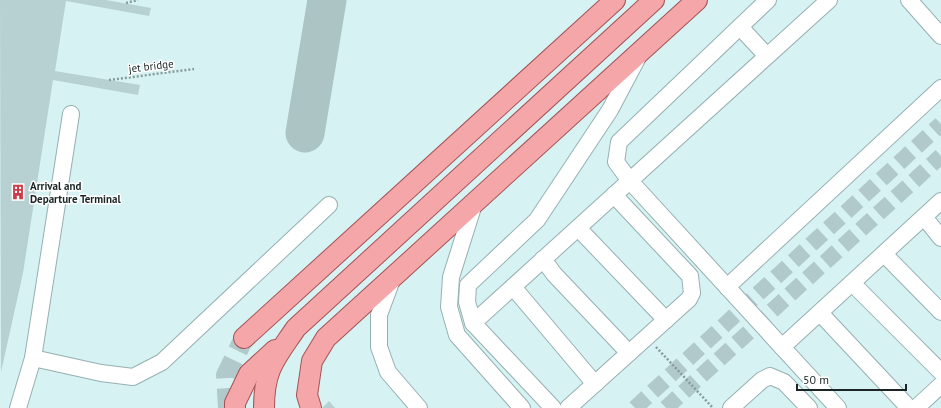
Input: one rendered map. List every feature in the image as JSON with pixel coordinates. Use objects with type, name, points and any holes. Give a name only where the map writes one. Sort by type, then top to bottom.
[{"type":"main road","points":[[244,338],[615,0]]},
{"type":"main road","points":[[235,408],[235,403],[249,374],[296,328],[654,0]]},
{"type":"main road","points":[[311,408],[307,395],[312,361],[326,338],[697,0]]},
{"type":"main road","points":[[264,408],[264,387],[271,365],[296,328]]},
{"type":"street","points":[[768,0],[619,142],[616,162],[630,181],[838,408]]},
{"type":"street","points":[[474,323],[829,0]]},
{"type":"street","points":[[909,0],[941,36]]},
{"type":"street","points":[[740,27],[767,56]]},
{"type":"street","points":[[553,408],[474,323],[467,302],[468,286],[537,220],[610,110],[641,51]]},
{"type":"street","points":[[727,287],[941,88]]},
{"type":"street","points":[[18,408],[33,358],[71,114]]},
{"type":"street","points":[[568,408],[689,300],[692,293],[690,276],[614,195]]},
{"type":"street","points":[[782,347],[941,201]]},
{"type":"street","points":[[474,204],[451,277],[449,307],[458,335],[522,408]]},
{"type":"street","points":[[33,358],[101,373],[133,376],[162,362],[329,205]]},
{"type":"street","points":[[924,217],[941,238]]},
{"type":"street","points":[[578,228],[666,320]]},
{"type":"street","points":[[884,254],[941,312]]},
{"type":"street","points":[[543,259],[554,274],[629,353]]},
{"type":"street","points":[[393,277],[379,315],[379,347],[388,372],[419,408]]},
{"type":"street","points":[[852,283],[941,372]]},
{"type":"street","points":[[512,287],[595,384]]},
{"type":"street","points":[[820,312],[909,408]]},
{"type":"street","points":[[741,405],[762,380],[770,376],[784,382],[809,408]]},
{"type":"street","points":[[916,408],[941,385]]},
{"type":"path","points":[[126,3],[138,0]]},
{"type":"path","name":"jet bridge","points":[[109,80],[194,69]]},
{"type":"path","points":[[647,337],[713,408]]},
{"type":"building","name":"Arrival and Departure Terminal","points":[[0,0],[106,0],[151,8],[149,16],[66,1],[55,71],[140,85],[138,95],[53,80],[23,273],[1,372]]},
{"type":"building","points":[[329,401],[335,408],[322,408]]},
{"type":"taxiway","points":[[305,133],[327,0]]},
{"type":"tunnel","points":[[635,408],[941,124]]},
{"type":"tunnel","points":[[666,408],[941,156]]},
{"type":"tunnel","points":[[228,408],[226,375],[244,338]]},
{"type":"place","name":"Arrival and Departure Terminal","points":[[18,192]]}]
